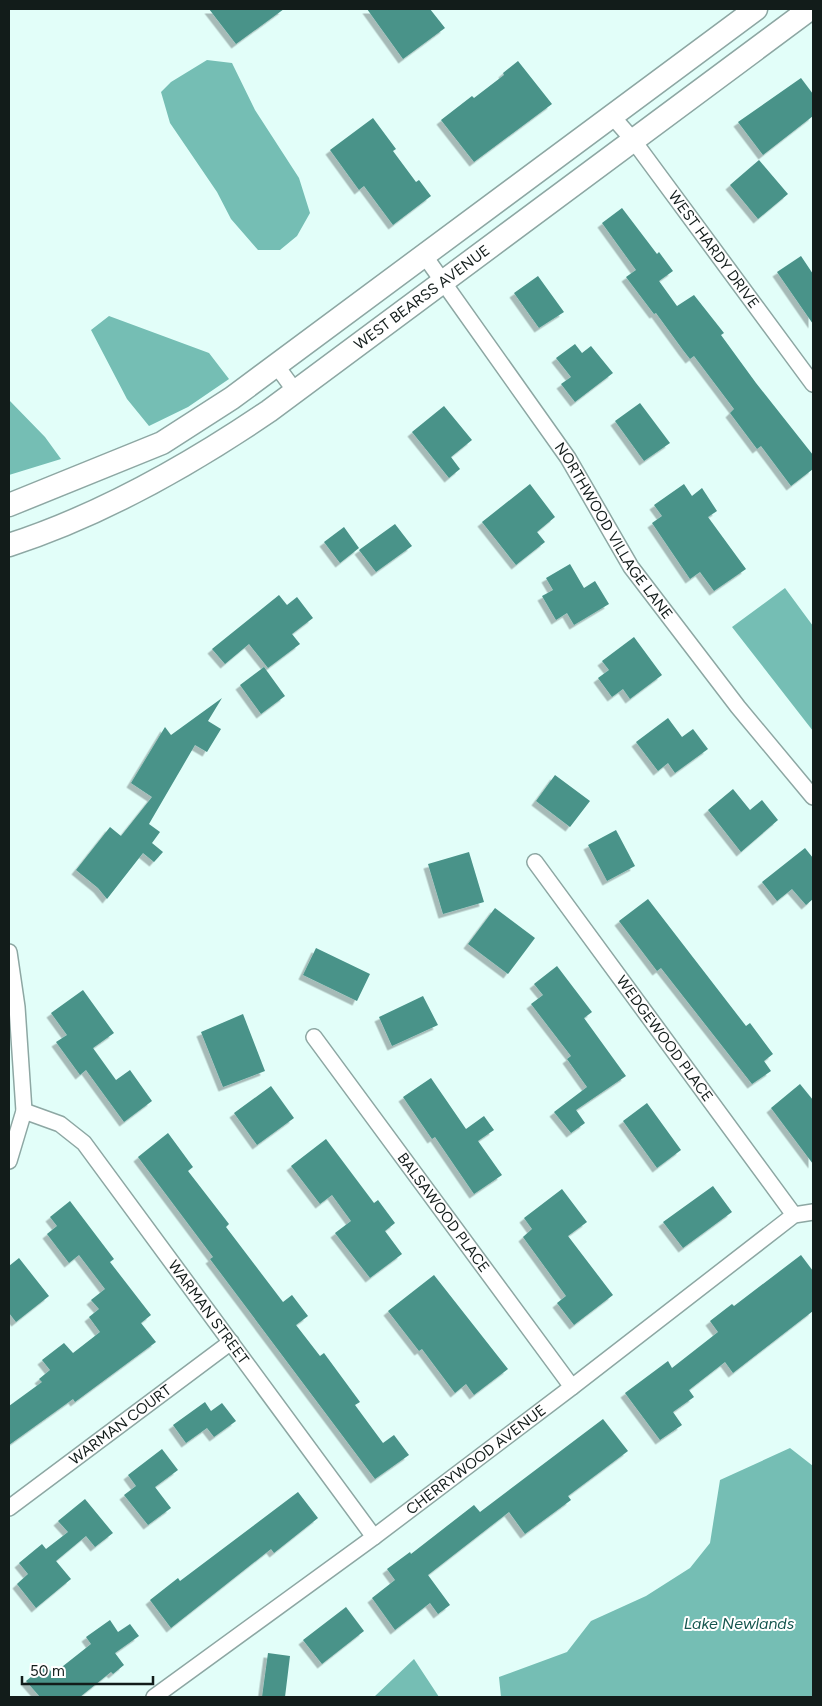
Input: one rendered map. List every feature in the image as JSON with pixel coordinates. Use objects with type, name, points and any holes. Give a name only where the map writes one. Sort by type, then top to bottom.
[{"type":"main road","name":"WEST BEARSS AVENUE","points":[[9,505],[162,443],[232,398],[756,9]]},
{"type":"main road","name":"WEST BEARSS AVENUE","points":[[9,545],[39,535],[95,511],[168,475],[225,441],[296,391],[810,9]]},
{"type":"street","name":"WEST HARDY DRIVE","points":[[612,116],[633,140],[813,384]]},
{"type":"street","name":"NORTHWOOD VILLAGE LANE","points":[[424,255],[568,458],[631,567],[738,706],[813,798]]},
{"type":"street","points":[[276,365],[296,391]]},
{"type":"street","name":"WEDGEWOOD PLACE","points":[[535,862],[794,1215]]},
{"type":"street","points":[[9,952],[17,1007],[24,1111],[9,1161]]},
{"type":"street","name":"BALSAWOOD PLACE","points":[[314,1037],[572,1387]]},
{"type":"street","name":"WARMAN STREET","points":[[24,1111],[60,1124],[84,1143],[374,1537]]},
{"type":"street","points":[[794,1215],[813,1212]]},
{"type":"street","name":"CHERRYWOOD AVENUE","points":[[154,1697],[374,1537],[794,1215]]},
{"type":"street","name":"WARMAN COURT","points":[[9,1508],[231,1342]]},
{"type":"water","points":[[207,60],[232,63],[255,110],[299,178],[310,213],[297,236],[280,250],[258,250],[231,219],[217,192],[170,123],[161,92],[171,82]]},
{"type":"water","points":[[109,316],[209,353],[229,379],[188,407],[149,426],[127,399],[91,330]]},
{"type":"water","points":[[9,400],[45,437],[61,459],[9,475]]},
{"type":"water","points":[[785,588],[813,626],[813,731],[732,627]]},
{"type":"water","name":"Lake Newlands","points":[[790,1448],[813,1466],[813,1697],[501,1697],[499,1677],[567,1652],[591,1621],[646,1596],[690,1568],[710,1543],[720,1480]]},
{"type":"water","points":[[414,1659],[439,1697],[374,1697]]},
{"type":"building","points":[[209,9],[284,9],[236,44]]},
{"type":"building","points":[[367,9],[430,9],[445,28],[403,59]]},
{"type":"building","points":[[518,61],[552,104],[474,162],[441,120],[472,96],[474,98],[504,75],[503,73]]},
{"type":"building","points":[[801,78],[813,94],[813,116],[763,155],[738,122]]},
{"type":"building","points":[[373,118],[396,149],[393,151],[416,182],[419,180],[431,196],[393,225],[364,186],[359,190],[330,150]]},
{"type":"building","points":[[759,160],[788,194],[758,219],[730,185]]},
{"type":"building","points":[[622,208],[657,254],[659,252],[673,271],[659,281],[677,306],[694,295],[724,333],[721,335],[756,383],[813,455],[813,469],[791,486],[761,446],[757,449],[730,413],[734,409],[694,356],[690,359],[626,277],[636,270],[602,223]]},
{"type":"building","points":[[801,256],[813,274],[813,324],[777,272]]},
{"type":"building","points":[[538,276],[564,312],[539,328],[514,293]]},
{"type":"building","points":[[575,344],[582,353],[591,346],[613,373],[575,402],[561,384],[571,377],[556,358]]},
{"type":"building","points":[[640,403],[670,443],[644,461],[615,421]]},
{"type":"building","points":[[444,406],[472,440],[451,457],[460,469],[449,478],[412,432]]},
{"type":"building","points":[[530,484],[555,517],[537,532],[545,542],[516,565],[482,522]]},
{"type":"building","points":[[684,484],[692,496],[702,488],[717,511],[708,517],[746,569],[714,591],[700,572],[690,579],[652,523],[662,516],[654,505]]},
{"type":"building","points":[[395,524],[412,546],[376,572],[359,550]]},
{"type":"building","points":[[344,527],[359,548],[340,563],[324,542]]},
{"type":"building","points":[[570,564],[584,588],[595,581],[609,604],[574,625],[567,613],[556,620],[542,596],[553,590],[546,578]]},
{"type":"building","points":[[279,595],[287,605],[297,597],[313,618],[292,634],[300,644],[268,668],[249,644],[225,664],[212,649]]},
{"type":"building","points":[[634,637],[662,675],[630,699],[623,689],[612,697],[598,678],[609,670],[602,661]]},
{"type":"building","points":[[264,667],[285,696],[261,714],[240,685]]},
{"type":"building","points":[[222,698],[208,721],[221,729],[207,752],[195,745],[149,824],[160,832],[152,843],[163,852],[154,862],[143,853],[107,899],[98,888],[76,870],[110,827],[121,836],[152,797],[131,783],[165,727],[171,735]]},
{"type":"building","points":[[668,718],[682,737],[693,729],[708,749],[675,773],[668,763],[658,771],[636,742]]},
{"type":"building","points":[[555,775],[590,801],[570,827],[536,801]]},
{"type":"building","points":[[733,789],[750,810],[762,800],[778,820],[741,852],[708,810]]},
{"type":"building","points":[[616,830],[635,866],[607,881],[588,845]]},
{"type":"building","points":[[805,848],[813,858],[813,899],[806,905],[792,889],[777,901],[762,882]]},
{"type":"building","points":[[469,852],[484,902],[443,914],[428,864]]},
{"type":"building","points":[[648,899],[746,1026],[750,1023],[773,1054],[764,1061],[771,1071],[752,1084],[661,968],[657,971],[619,921]]},
{"type":"building","points":[[495,908],[535,938],[508,974],[468,944]]},
{"type":"building","points":[[316,948],[370,974],[357,1001],[303,975]]},
{"type":"building","points":[[557,966],[592,1012],[584,1018],[626,1076],[576,1110],[585,1123],[571,1133],[554,1112],[587,1087],[567,1059],[571,1056],[531,1004],[543,995],[534,984]]},
{"type":"building","points":[[83,990],[114,1033],[93,1048],[116,1080],[130,1070],[152,1101],[124,1122],[86,1070],[80,1075],[56,1042],[67,1035],[51,1013]]},
{"type":"building","points":[[423,996],[438,1025],[392,1046],[379,1017]]},
{"type":"building","points":[[243,1014],[265,1071],[223,1087],[201,1032]]},
{"type":"building","points":[[431,1078],[466,1129],[484,1116],[494,1130],[478,1141],[502,1175],[474,1194],[435,1137],[432,1139],[403,1097]]},
{"type":"building","points":[[800,1084],[813,1100],[813,1164],[771,1108]]},
{"type":"building","points":[[271,1086],[294,1118],[257,1145],[234,1113]]},
{"type":"building","points":[[647,1103],[681,1150],[657,1168],[623,1121]]},
{"type":"building","points":[[168,1133],[193,1167],[188,1171],[229,1224],[226,1227],[283,1302],[292,1295],[308,1316],[296,1325],[320,1356],[324,1353],[360,1402],[355,1405],[383,1443],[394,1435],[409,1455],[375,1479],[210,1259],[213,1257],[138,1157]]},
{"type":"building","points":[[326,1139],[374,1203],[378,1200],[395,1223],[385,1231],[402,1254],[370,1278],[335,1233],[351,1221],[332,1195],[320,1204],[291,1166]]},
{"type":"building","points":[[713,1186],[732,1212],[683,1248],[663,1222]]},
{"type":"building","points":[[562,1189],[587,1222],[568,1236],[613,1295],[574,1325],[557,1303],[566,1296],[523,1237],[532,1229],[524,1218]]},
{"type":"building","points":[[70,1201],[114,1259],[110,1262],[151,1315],[141,1323],[156,1342],[75,1402],[73,1399],[9,1445],[9,1406],[42,1382],[39,1379],[50,1370],[42,1360],[64,1343],[73,1353],[100,1332],[89,1317],[99,1309],[91,1300],[105,1289],[79,1255],[69,1263],[47,1234],[57,1226],[50,1217]]},
{"type":"building","points":[[801,1255],[813,1271],[813,1311],[733,1373],[725,1362],[689,1390],[694,1397],[673,1412],[682,1425],[660,1440],[625,1393],[668,1361],[672,1368],[718,1332],[710,1321],[732,1304],[734,1306]]},
{"type":"building","points":[[19,1258],[49,1296],[16,1322],[9,1313],[9,1266]]},
{"type":"building","points":[[434,1275],[508,1369],[474,1395],[466,1384],[455,1393],[422,1349],[419,1351],[388,1311]]},
{"type":"building","points":[[205,1402],[211,1411],[222,1403],[236,1421],[214,1437],[207,1428],[186,1443],[173,1425]]},
{"type":"building","points":[[603,1419],[628,1451],[568,1496],[571,1500],[525,1534],[509,1512],[428,1575],[450,1605],[438,1614],[430,1603],[395,1630],[372,1598],[395,1580],[387,1569],[410,1552],[411,1554],[474,1505],[480,1512]]},
{"type":"building","points":[[162,1449],[178,1470],[155,1487],[171,1508],[148,1525],[124,1495],[136,1486],[128,1475]]},
{"type":"building","points":[[298,1492],[318,1518],[274,1553],[271,1549],[171,1628],[150,1600],[178,1578],[180,1581]]},
{"type":"building","points":[[85,1499],[113,1533],[95,1547],[86,1536],[56,1561],[71,1579],[36,1608],[17,1584],[28,1574],[19,1563],[42,1544],[46,1549],[68,1532],[58,1521]]},
{"type":"building","points":[[346,1607],[364,1631],[322,1664],[303,1640]]},
{"type":"building","points":[[110,1620],[118,1632],[130,1624],[139,1636],[115,1653],[124,1665],[113,1674],[111,1672],[80,1697],[40,1697],[26,1681],[46,1665],[53,1674],[91,1644],[86,1637]]},
{"type":"building","points":[[268,1653],[290,1656],[285,1697],[262,1697]]}]
